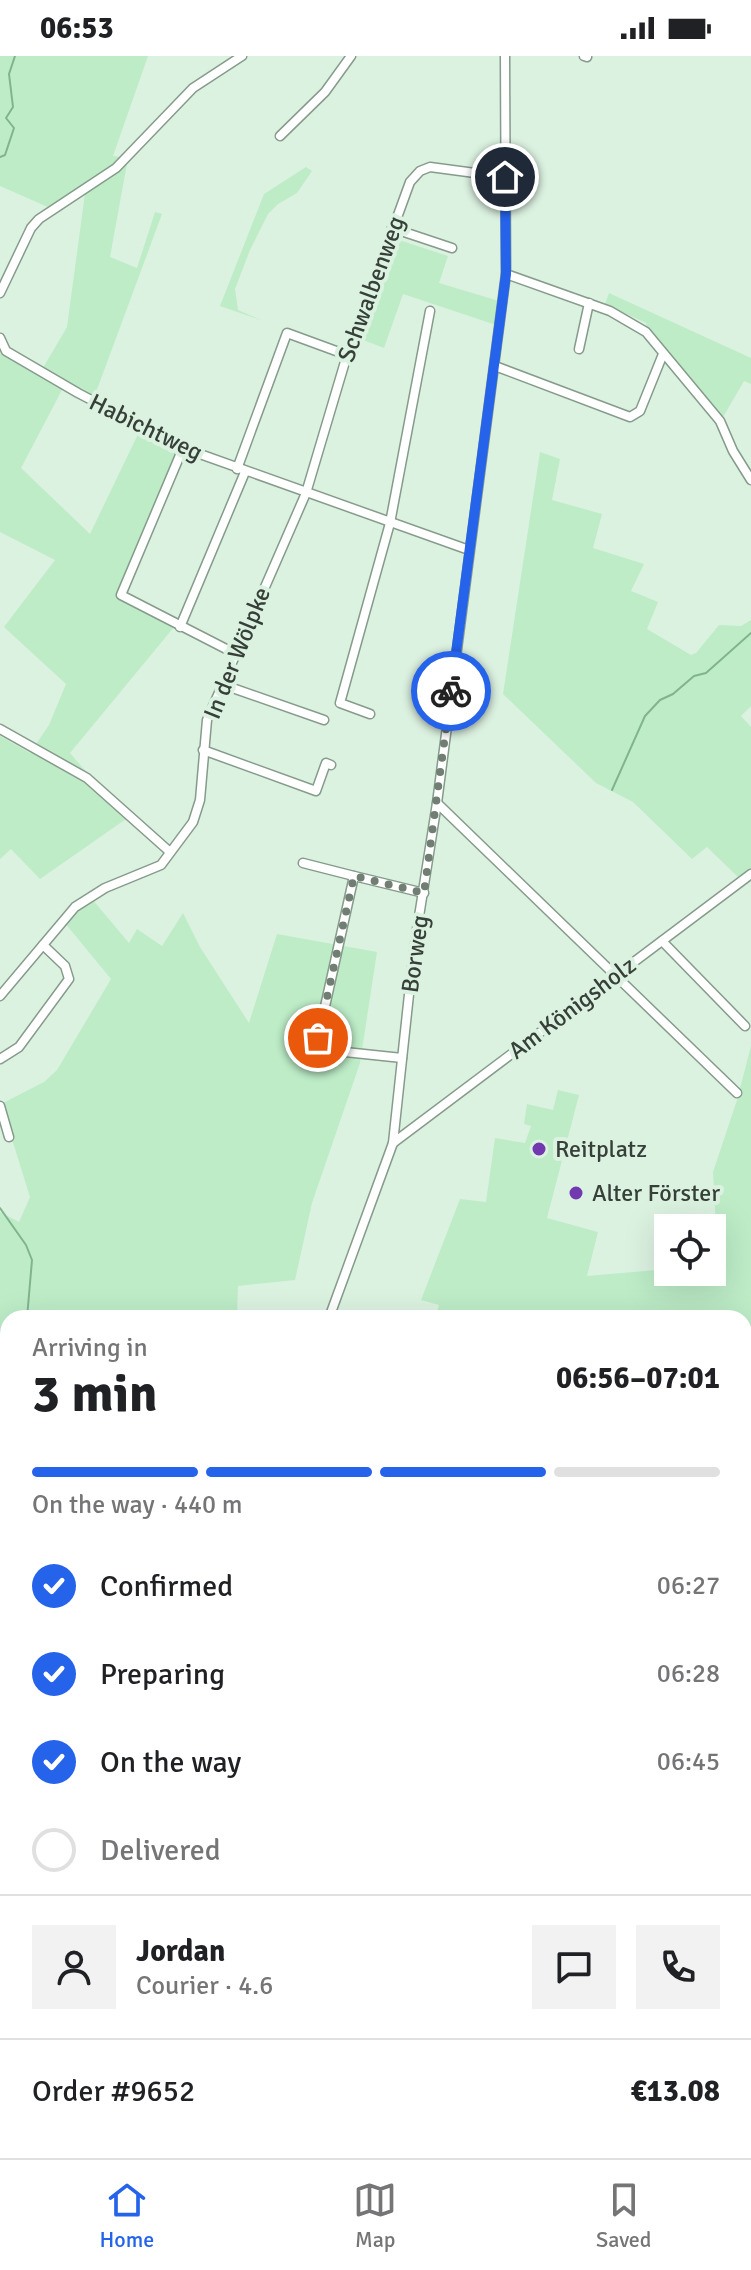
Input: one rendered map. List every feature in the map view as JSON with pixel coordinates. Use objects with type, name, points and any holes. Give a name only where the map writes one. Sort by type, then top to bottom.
[{"type":"street","points":[[0,293],[31,228],[39,219],[116,168],[193,88],[242,56]]},
{"type":"street","points":[[280,136],[325,92],[351,56]]},
{"type":"street","name":"Borweg","points":[[332,1310],[393,1143],[506,274],[505,56]]},
{"type":"street","name":"Schwalbenweg","points":[[306,493],[347,355],[410,182],[420,171],[430,167],[505,177]]},
{"type":"street","points":[[392,228],[452,248]]},
{"type":"street","points":[[506,274],[589,303],[646,332],[720,421],[733,451],[751,480]]},
{"type":"street","points":[[579,349],[589,303]]},
{"type":"street","points":[[370,714],[340,703],[390,523],[430,311]]},
{"type":"street","points":[[180,627],[241,470],[287,333],[347,355]]},
{"type":"street","name":"Habichtweg","points":[[0,338],[6,351],[183,448],[306,493]]},
{"type":"street","points":[[495,366],[630,417],[640,411],[663,354]]},
{"type":"street","points":[[183,448],[121,595],[234,653]]},
{"type":"street","points":[[306,493],[469,550]]},
{"type":"street","name":"In der Wölpke","points":[[0,996],[69,913],[88,898],[161,865],[193,822],[200,800],[207,720],[306,493]]},
{"type":"street","points":[[221,684],[324,720]]},
{"type":"street","points":[[0,729],[87,778],[170,852]]},
{"type":"street","points":[[203,750],[316,791],[326,763],[331,765]]},
{"type":"street","points":[[437,803],[737,1093]]},
{"type":"street","points":[[303,863],[424,893]]},
{"type":"street","name":"Am Königsholz","points":[[393,1143],[751,874]]},
{"type":"street","points":[[354,876],[318,1038],[326,1050],[402,1058]]},
{"type":"street","points":[[662,941],[745,1026]]},
{"type":"street","points":[[0,1059],[19,1047],[69,979],[65,966],[43,945]]},
{"type":"street","points":[[0,1106],[9,1137]]},
{"type":"green space","points":[[0,56],[148,56],[113,156],[128,158],[110,257],[137,268],[155,212],[162,214],[92,403],[63,388],[21,468],[90,534],[141,428],[178,448],[118,594],[174,627],[70,753],[126,819],[40,879],[11,849],[0,859],[0,736],[30,753],[49,725],[66,684],[4,627],[55,560],[0,532],[0,346],[40,373],[67,327],[86,186],[50,208],[0,186]]},
{"type":"green space","points":[[306,167],[312,171],[297,193],[268,214],[235,289],[238,310],[263,321],[220,306],[264,194]]},
{"type":"green space","points":[[393,238],[448,256],[439,283],[499,301],[496,325],[403,294],[384,348],[358,338]]},
{"type":"green space","points":[[609,293],[751,358],[751,384],[744,381],[719,424],[647,330],[646,323],[605,304]]},
{"type":"green space","points":[[540,452],[560,459],[552,500],[602,514],[593,548],[644,564],[631,591],[658,602],[647,629],[691,655],[719,625],[741,626],[751,620],[751,706],[741,716],[751,727],[751,870],[740,879],[707,847],[692,859],[633,802],[596,783],[503,694]]},
{"type":"green space","points":[[92,899],[129,943],[137,929],[162,946],[183,913],[200,947],[249,1023],[277,934],[377,952],[360,1063],[312,1203],[295,1280],[238,1286],[237,1310],[0,1310],[0,1212],[19,1222],[30,1197],[1,1104],[44,1082],[57,1070],[111,979],[64,922]]},
{"type":"green space","points":[[751,1046],[751,1310],[438,1310],[439,1305],[421,1300],[460,1199],[486,1202],[495,1138],[525,1143],[531,1126],[524,1124],[527,1104],[553,1110],[558,1090],[579,1095],[547,1218],[598,1232],[587,1276],[654,1270],[654,1286],[726,1286],[726,1214],[715,1214],[713,1172]]},
{"type":"waterway","points":[[0,157],[5,155],[14,128],[6,118],[13,107],[9,74],[15,56]]},
{"type":"waterway","points":[[612,790],[645,716],[660,700],[673,694],[694,676],[706,673],[751,633]]},
{"type":"waterway","points":[[0,1208],[26,1245],[32,1260],[28,1310]]},
{"type":"way so far","points":[[318,1038],[354,876],[424,893],[451,691]]},
{"type":"place","name":"Reitplatz","points":[[539,1149]]},
{"type":"place","name":"Alter Förster","points":[[576,1193]]},
{"type":"route","points":[[451,691],[506,274],[505,177]]}]
